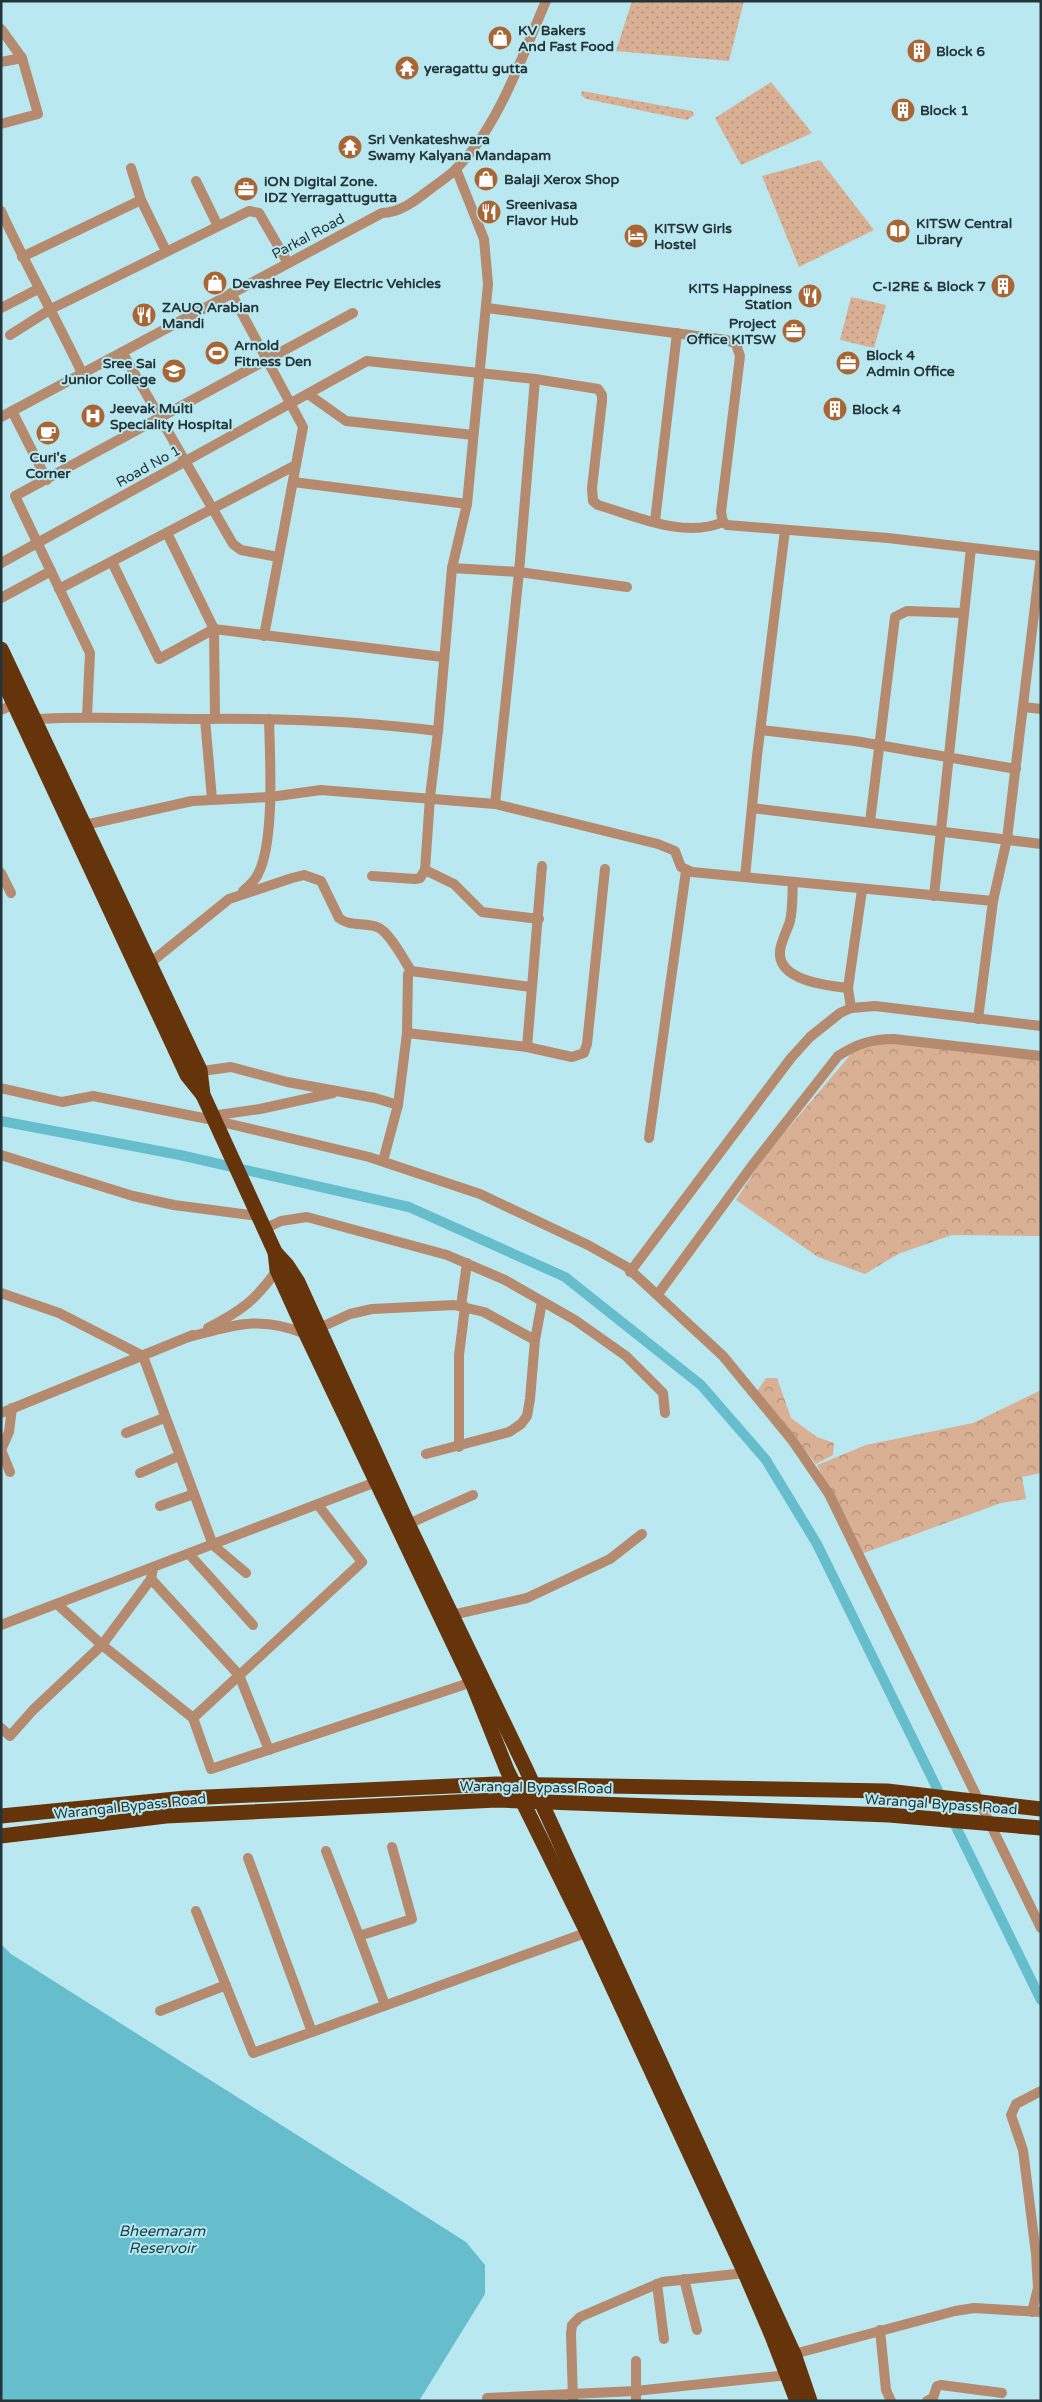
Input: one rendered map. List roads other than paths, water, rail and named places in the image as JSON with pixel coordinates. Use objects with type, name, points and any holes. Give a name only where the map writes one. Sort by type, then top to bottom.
[{"type":"highway","points":[[1,649],[36,719],[150,963],[202,1095],[275,1252],[278,1270],[313,1332],[381,1479],[472,1682],[507,1770],[592,1930],[794,2354],[810,2401]]},
{"type":"highway","points":[[1,676],[8,707],[193,1073]]},
{"type":"highway","points":[[275,1252],[287,1265],[298,1282],[313,1332]]},
{"type":"highway","points":[[381,1479],[408,1524],[526,1769],[592,1930],[745,2273],[797,2401]]},
{"type":"highway","name":"Warangal Bypass Road","points":[[1,1816],[186,1798],[496,1784],[887,1792],[1040,1809]]},
{"type":"highway","name":"Warangal Bypass Road","points":[[1,1836],[166,1816],[497,1800],[554,1800],[889,1815],[1040,1828]]},
{"type":"street","name":"Parkal Road","points":[[1,417],[382,213],[393,213],[421,196],[456,170],[481,138],[505,94],[546,1]]},
{"type":"street","points":[[1,29],[22,58],[38,114],[1,124]]},
{"type":"street","points":[[1,62],[22,58]]},
{"type":"street","points":[[130,168],[141,200],[166,251]]},
{"type":"street","points":[[372,876],[415,879],[420,878],[425,870],[430,797],[438,731],[452,568],[467,504],[487,308],[488,260],[484,239],[471,201],[456,170]]},
{"type":"street","points":[[196,181],[218,226]]},
{"type":"street","points":[[22,257],[141,200]]},
{"type":"street","points":[[1,210],[22,257],[38,289],[51,309],[82,373]]},
{"type":"street","points":[[10,336],[51,309],[249,211],[260,213],[288,263]]},
{"type":"street","points":[[1,308],[38,289]]},
{"type":"street","points":[[231,293],[303,427],[264,636]]},
{"type":"street","points":[[487,308],[727,340],[736,344],[740,351],[721,512],[723,522]]},
{"type":"street","points":[[87,716],[90,653],[15,496],[353,313]]},
{"type":"street","points":[[677,333],[655,521],[688,528],[710,527],[723,522],[733,526],[888,538],[1041,556],[1036,636],[1024,707],[1007,839],[993,901],[978,1019]]},
{"type":"street","points":[[122,352],[233,544],[241,550],[278,557]]},
{"type":"street","name":"Road No 1","points":[[1,563],[367,361],[535,378],[592,388],[600,392],[602,401],[593,501],[598,505],[655,521]]},
{"type":"street","points":[[496,804],[519,572],[535,378]]},
{"type":"street","points":[[308,394],[346,421],[473,435]]},
{"type":"street","points":[[12,411],[47,480]]},
{"type":"street","points":[[59,589],[296,465]]},
{"type":"street","points":[[293,482],[467,504]]},
{"type":"street","points":[[745,877],[785,530]]},
{"type":"street","points":[[167,533],[214,629],[210,718],[212,799]]},
{"type":"street","points":[[934,896],[939,832],[971,548]]},
{"type":"street","points":[[112,562],[159,659],[214,629],[443,657]]},
{"type":"street","points":[[452,568],[519,572],[627,587]]},
{"type":"street","points":[[1,598],[51,571]]},
{"type":"street","points":[[870,822],[894,617],[907,611],[963,613]]},
{"type":"street","points":[[1024,707],[1041,709]]},
{"type":"street","points":[[36,719],[87,716],[269,719],[379,724],[438,731]]},
{"type":"street","points":[[150,963],[222,905],[238,895],[254,880],[262,866],[266,845],[270,797],[269,719]]},
{"type":"street","points":[[761,730],[878,746],[1016,769]]},
{"type":"street","points":[[85,825],[192,801],[270,797],[321,790],[430,797],[496,804],[670,848],[678,854],[681,867],[686,871],[862,890],[993,901]]},
{"type":"street","points":[[752,808],[1041,844]]},
{"type":"street","points":[[527,1047],[530,987],[539,919],[542,866]]},
{"type":"street","points":[[407,1033],[527,1047],[572,1057],[580,1056],[586,1050],[605,869]]},
{"type":"street","points":[[425,870],[454,884],[482,912],[539,919]]},
{"type":"street","points":[[649,1138],[686,871]]},
{"type":"street","points":[[1,872],[11,894]]},
{"type":"street","points":[[238,895],[292,878],[314,877],[321,880],[326,888],[339,918],[349,924],[373,926],[383,930],[411,971],[530,987]]},
{"type":"street","points":[[793,883],[790,921],[780,952],[784,964],[806,981],[823,986],[848,988]]},
{"type":"street","points":[[851,1008],[848,988],[862,890]]},
{"type":"street","points":[[383,1161],[398,1105],[407,1033],[408,974],[411,971]]},
{"type":"street","points":[[630,1272],[791,1058],[828,1020],[851,1008],[875,1006],[1041,1026]]},
{"type":"street","points":[[658,1294],[754,1163],[838,1056],[856,1044],[875,1039],[894,1039],[1041,1056]]},
{"type":"street","points":[[193,1073],[231,1067],[287,1082],[375,1098],[398,1105]]},
{"type":"street","points":[[1,1088],[62,1102],[93,1096],[214,1121],[383,1161],[480,1194],[588,1245],[627,1267],[630,1272],[658,1294],[723,1356],[792,1440],[829,1494],[1041,1928]]},
{"type":"street","points":[[214,1121],[339,1092]]},
{"type":"street","points":[[1,1155],[134,1196],[174,1205],[261,1222],[307,1217],[447,1255],[505,1280],[575,1320],[626,1356],[662,1393],[665,1413]]},
{"type":"street","points":[[459,1447],[459,1356],[467,1264]]},
{"type":"street","points":[[1,1413],[189,1338],[240,1312],[264,1290],[278,1270]]},
{"type":"street","points":[[1,1293],[59,1313],[143,1356],[164,1418],[213,1545],[246,1572]]},
{"type":"street","points":[[426,1454],[459,1447],[509,1432],[521,1424],[527,1416],[535,1340],[542,1302]]},
{"type":"street","points":[[189,1338],[244,1323],[269,1323],[313,1332],[350,1314],[372,1309],[454,1305],[484,1312],[535,1340]]},
{"type":"street","points":[[10,1472],[1,1450],[9,1432],[12,1408]]},
{"type":"street","points":[[126,1433],[164,1418]]},
{"type":"street","points":[[140,1473],[179,1456]]},
{"type":"street","points":[[1,1625],[318,1505],[381,1479]]},
{"type":"street","points":[[160,1506],[194,1494]]},
{"type":"street","points":[[408,1524],[473,1494]]},
{"type":"street","points":[[193,1718],[362,1562],[318,1505]]},
{"type":"street","points":[[452,1615],[528,1598],[610,1559],[642,1534]]},
{"type":"street","points":[[189,1554],[253,1625]]},
{"type":"street","points":[[1,1728],[10,1736],[33,1710],[102,1645],[150,1579],[152,1568]]},
{"type":"street","points":[[150,1579],[240,1675],[269,1750]]},
{"type":"street","points":[[57,1604],[102,1645],[193,1718],[211,1769],[472,1682]]},
{"type":"street","points":[[359,1936],[412,1919],[392,1847]]},
{"type":"street","points":[[326,1851],[385,2005]]},
{"type":"street","points":[[248,1858],[312,2032]]},
{"type":"street","points":[[196,1911],[253,2053],[592,1930]]},
{"type":"street","points":[[160,2011],[226,1985]]},
{"type":"street","points":[[794,2354],[880,2330],[974,2308],[1036,2312],[1038,2288],[1036,2254],[1023,2150],[1011,2115],[1016,2104],[1041,2091]]},
{"type":"street","points":[[573,2398],[572,2325],[580,2317],[656,2284],[745,2273]]},
{"type":"street","points":[[684,2280],[697,2330]]},
{"type":"street","points":[[656,2284],[664,2339]]},
{"type":"street","points":[[880,2330],[886,2390],[891,2401]]},
{"type":"street","points":[[635,2396],[636,2361]]},
{"type":"street","points":[[487,2398],[635,2396],[788,2376]]},
{"type":"street","points":[[926,2401],[932,2398],[937,2386],[941,2384],[1002,2393]]},
{"type":"water","name":"Bheemaram Reservoir","points":[[1,1944],[11,1954],[466,2242],[485,2265],[485,2294],[419,2401],[1,2401]]},
{"type":"waterway","points":[[1,1121],[180,1155],[409,1207],[565,1277],[701,1385],[766,1460],[817,1544],[1041,2000]]},
{"type":"place","name":"KV Bakers And Fast Food","points":[[500,38]]},
{"type":"place","name":"Block 6","points":[[919,51]]},
{"type":"place","name":"yeragattu gutta","points":[[407,68]]},
{"type":"place","name":"Block 1","points":[[903,110]]},
{"type":"place","name":"Sri Venkateshwara Swamy Kalyana Mandapam","points":[[350,147]]},
{"type":"place","name":"Balaji Xerox Shop","points":[[486,179]]},
{"type":"place","name":"iON Digital Zone. IDZ Yerragattugutta","points":[[246,189]]},
{"type":"place","name":"Sreenivasa Flavor Hub","points":[[489,212]]},
{"type":"place","name":"KITSW Central Library","points":[[898,231]]},
{"type":"place","name":"KITSW Girls Hostel","points":[[636,236]]},
{"type":"place","name":"Devashree Pey Electric Vehicles","points":[[215,283]]},
{"type":"place","name":"C-I2RE & Block 7","points":[[1003,286]]},
{"type":"place","name":"KITS Happiness Station","points":[[810,296]]},
{"type":"place","name":"ZAUQ Arabian Mandi","points":[[144,315]]},
{"type":"place","name":"Project Office KITSW","points":[[794,331]]},
{"type":"place","name":"Arnold Fitness Den","points":[[217,353]]},
{"type":"place","name":"Block 4 Admin Office","points":[[848,363]]},
{"type":"place","name":"Sree Sai Junior College","points":[[174,371]]},
{"type":"place","name":"Block 4","points":[[835,409]]},
{"type":"place","name":"Jeevak Multi Speciality Hospital","points":[[93,416]]},
{"type":"place","name":"Curi's Corner","points":[[48,433]]}]
